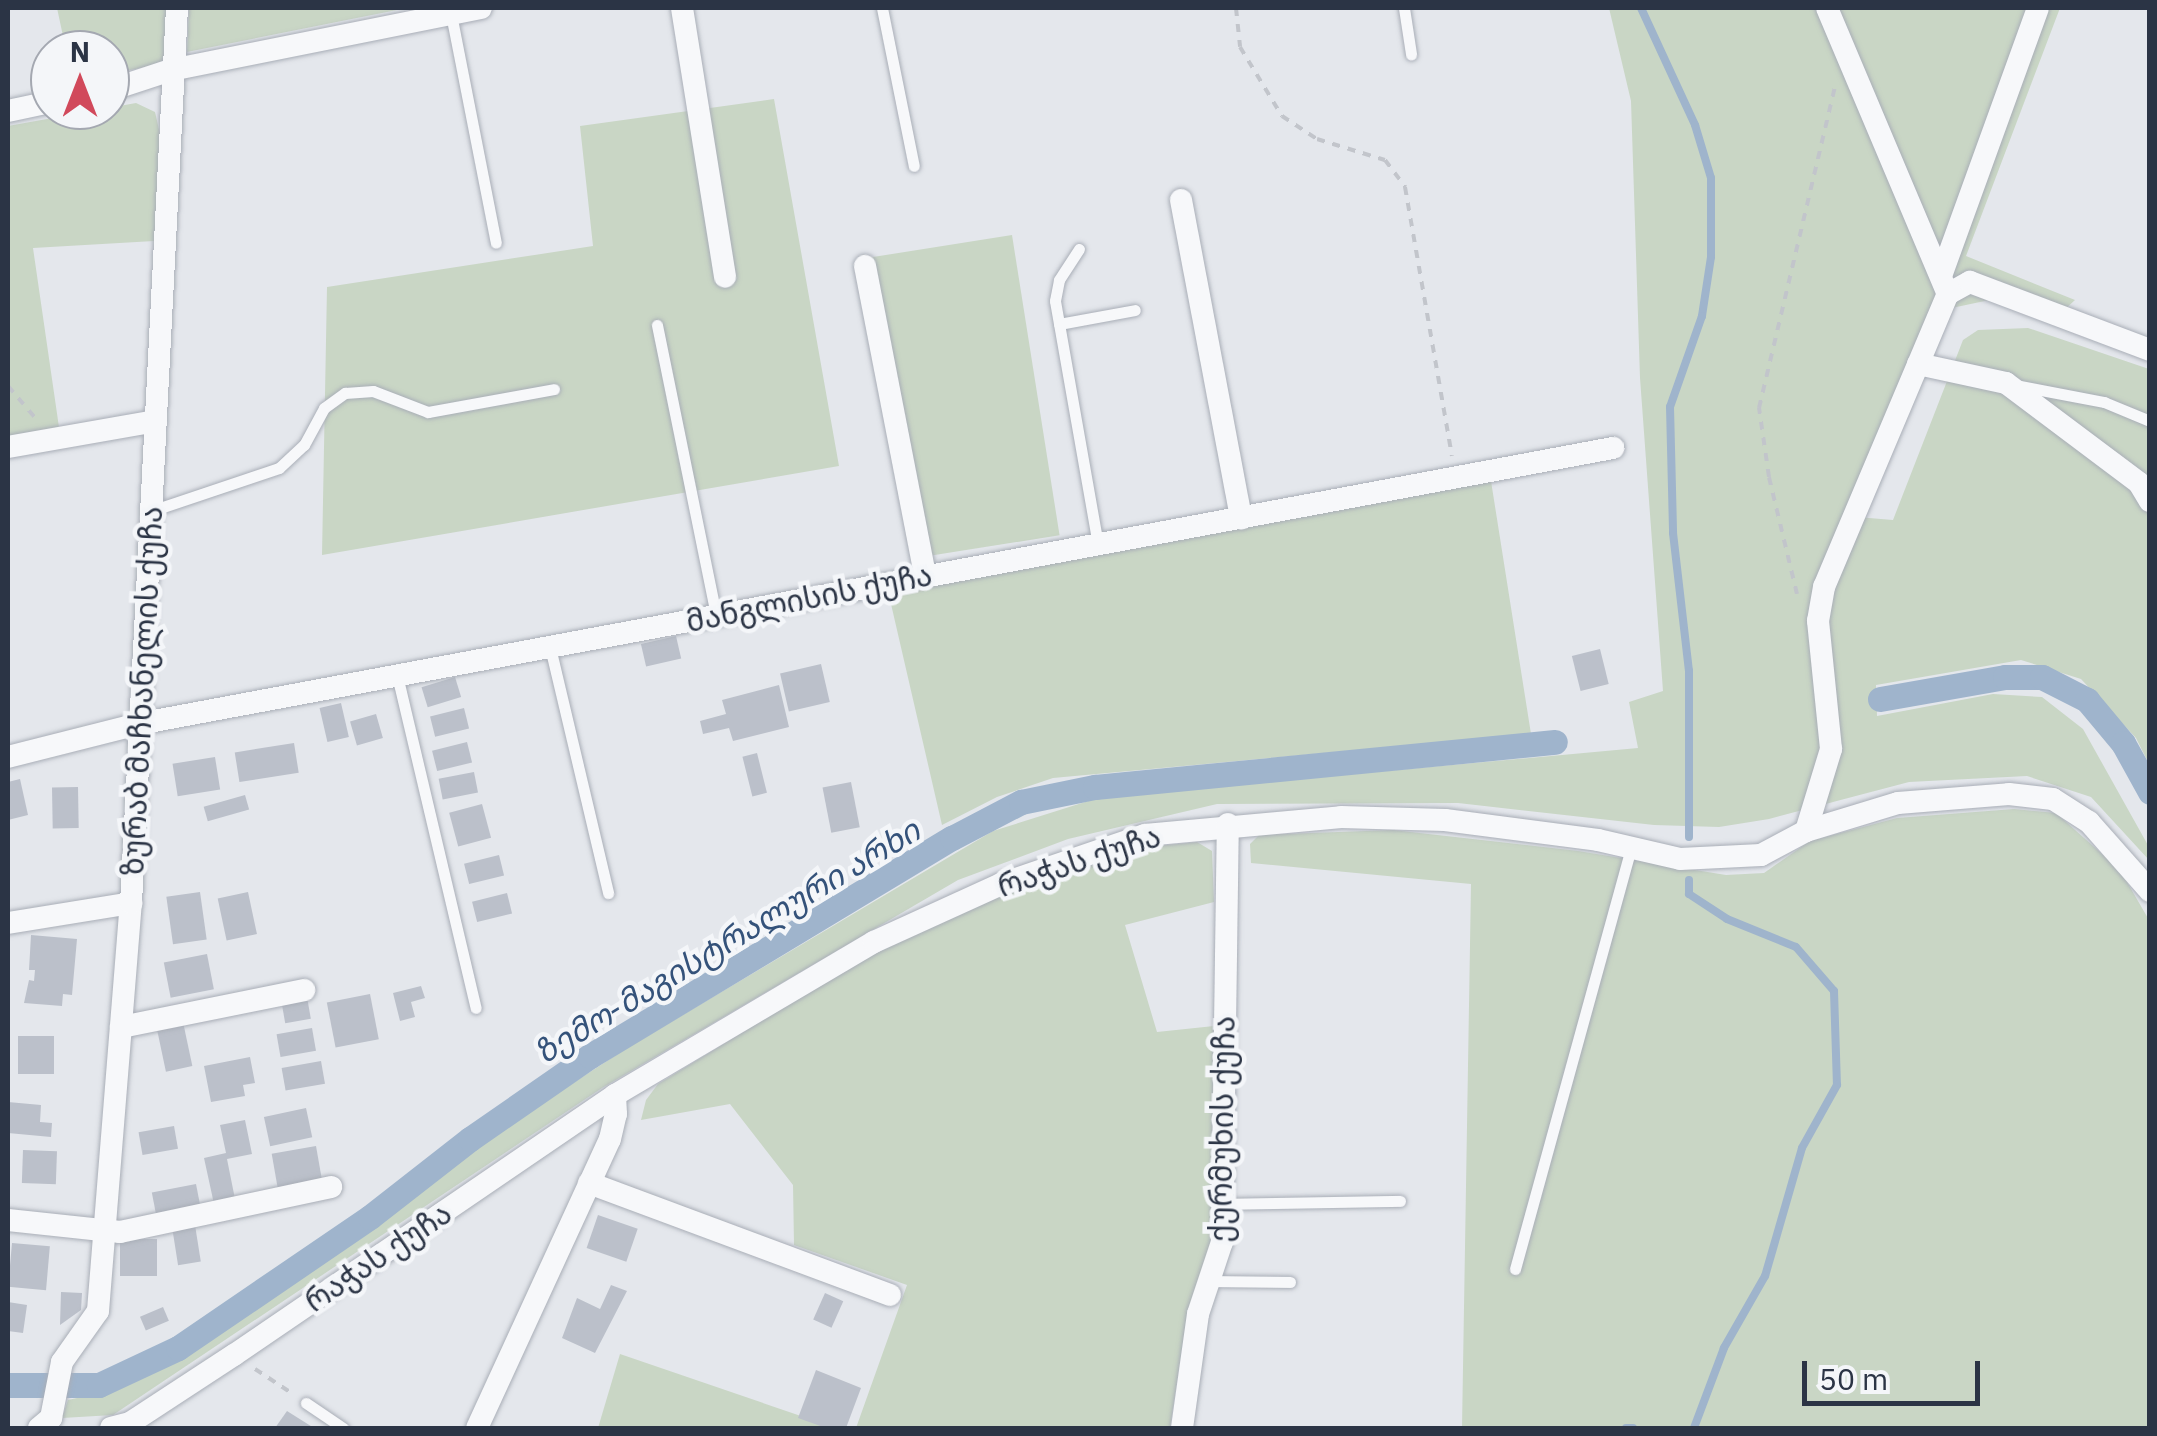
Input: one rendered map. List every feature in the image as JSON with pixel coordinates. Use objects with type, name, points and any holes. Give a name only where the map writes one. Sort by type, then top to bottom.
[{"type":"street","name":"ზურაბ მაჩხანელის ქუჩა","points":[[45,1423],[62,1362],[98,1311],[132,903],[177,8]]},
{"type":"street","points":[[130,83],[171,70],[481,8]]},
{"type":"street","points":[[682,8],[724,277]]},
{"type":"street","points":[[1826,8],[1944,285]]},
{"type":"street","points":[[1806,832],[1831,749],[1818,621],[1824,587],[1918,364],[2038,8]]},
{"type":"street","points":[[1181,200],[1240,518]]},
{"type":"street","points":[[866,266],[925,576]]},
{"type":"street","points":[[1944,285],[1970,282],[2150,350]]},
{"type":"street","points":[[1918,364],[2006,383],[2139,483],[2150,502]]},
{"type":"street","points":[[8,447],[156,420]]},
{"type":"street","name":"მანგლისის ქუჩა","points":[[8,756],[138,724],[1613,448]]},
{"type":"street","name":"რაჭას ქუჩა","points":[[111,1428],[130,1423],[234,1355],[614,1095],[874,942],[1001,884],[1145,834],[1342,817],[1445,820],[1680,859],[1761,854],[1806,832],[1898,803],[2008,794],[2053,799],[2089,822],[2150,891]]},
{"type":"street","name":"ქურმუხის ქუჩა","points":[[1182,1428],[1198,1314],[1222,1242],[1228,824]]},
{"type":"street","points":[[8,923],[132,903]]},
{"type":"street","points":[[121,1027],[304,990]]},
{"type":"street","points":[[477,1428],[610,1138],[616,1114],[614,1095]]},
{"type":"street","points":[[589,1183],[890,1295]]},
{"type":"street","points":[[8,1220],[120,1232],[331,1188]]},
{"type":"lane","points":[[882,8],[914,166]]},
{"type":"lane","points":[[1404,8],[1411,54]]},
{"type":"lane","points":[[451,14],[496,243]]},
{"type":"lane","points":[[1079,249],[1060,280],[1055,301],[1098,544]]},
{"type":"lane","points":[[1059,324],[1134,310]]},
{"type":"lane","points":[[657,324],[716,616]]},
{"type":"lane","points":[[2006,383],[2104,402],[2150,421]]},
{"type":"lane","points":[[151,512],[279,468],[304,445],[324,408],[345,393],[373,391],[428,412],[554,389]]},
{"type":"lane","points":[[550,646],[608,892]]},
{"type":"lane","points":[[397,675],[476,1008]]},
{"type":"lane","points":[[1515,1269],[1630,848]]},
{"type":"lane","points":[[1222,1204],[1400,1201]]},
{"type":"lane","points":[[1211,1282],[1290,1282]]},
{"type":"lane","points":[[306,1403],[344,1428]]},
{"type":"path","points":[[1236,8],[1240,47],[1282,116],[1316,138],[1385,160],[1405,187],[1456,477]]},
{"type":"path","points":[[1799,599],[1769,476],[1758,408],[1836,85]]},
{"type":"path","points":[[8,386],[52,438]]},
{"type":"path","points":[[234,1355],[306,1403]]},
{"type":"green space","points":[[57,8],[171,8],[166,63],[130,70],[130,30],[62,30]]},
{"type":"green space","points":[[189,8],[407,8],[187,52]]},
{"type":"green space","points":[[1609,8],[2060,8],[1966,256],[2075,300],[2063,311],[1999,298],[1928,313],[1857,517],[1893,520],[1963,340],[1978,330],[2028,328],[2149,369],[2149,764],[2136,738],[2081,679],[2021,660],[1876,685],[1877,716],[1993,694],[2042,697],[2083,729],[2149,847],[2149,860],[2091,797],[2027,776],[1909,782],[1769,819],[1719,827],[1654,825],[1458,803],[1217,804],[1068,839],[958,880],[602,1088],[113,1415],[62,1418],[68,1400],[113,1390],[197,1345],[482,1142],[627,1048],[993,831],[1101,797],[1638,748],[1629,702],[1663,691],[1640,378],[1631,101]]},
{"type":"green space","points":[[774,99],[839,466],[322,555],[327,287],[593,246],[580,126]]},
{"type":"green space","points":[[130,104],[155,112],[163,147],[154,241],[33,248],[61,441],[8,454],[8,126],[30,122],[30,130],[130,130]]},
{"type":"green space","points":[[1012,235],[1060,535],[917,558],[870,258]]},
{"type":"green space","points":[[1491,481],[1531,734],[1053,778],[997,797],[942,825],[888,591]]},
{"type":"green space","points":[[2014,809],[2056,813],[2120,870],[2149,920],[2149,1428],[1462,1428],[1471,884],[1251,863],[1250,844],[1259,835],[1393,830],[1578,851],[1726,875],[1764,873],[1810,841],[1897,818]]},
{"type":"green space","points":[[1197,842],[1212,851],[1214,902],[1125,925],[1157,1032],[1214,1026],[1211,1254],[1187,1316],[1170,1428],[856,1428],[907,1285],[794,1245],[793,1185],[730,1104],[641,1120],[646,1100],[658,1084],[869,955],[1016,888],[1157,846]]},
{"type":"green space","points":[[620,1354],[836,1428],[598,1428]]},
{"type":"building","points":[[676,636],[681,658],[646,667],[641,644]]},
{"type":"building","points":[[1600,649],[1609,684],[1581,691],[1572,656]]},
{"type":"building","points":[[821,664],[830,702],[789,711],[780,673]]},
{"type":"building","points":[[455,677],[461,697],[428,707],[422,687]]},
{"type":"building","points":[[779,685],[789,727],[733,741],[729,728],[703,734],[700,721],[726,714],[722,700]]},
{"type":"building","points":[[341,703],[349,737],[327,742],[320,708]]},
{"type":"building","points":[[464,708],[469,728],[435,737],[430,716]]},
{"type":"building","points":[[376,714],[383,738],[357,745],[350,721]]},
{"type":"building","points":[[467,742],[472,762],[437,771],[432,751]]},
{"type":"building","points":[[294,743],[299,773],[239,782],[235,752]]},
{"type":"building","points":[[757,753],[767,793],[752,796],[742,757]]},
{"type":"building","points":[[215,757],[220,790],[178,796],[173,764]]},
{"type":"building","points":[[474,772],[478,793],[443,799],[439,779]]},
{"type":"building","points":[[20,779],[28,815],[8,820],[8,782]]},
{"type":"building","points":[[851,782],[860,827],[831,833],[823,788]]},
{"type":"building","points":[[52,787],[78,787],[79,828],[53,828]]},
{"type":"building","points":[[245,795],[249,809],[208,821],[204,807]]},
{"type":"building","points":[[482,804],[491,838],[458,847],[449,813]]},
{"type":"building","points":[[499,855],[504,875],[469,884],[464,864]]},
{"type":"building","points":[[200,892],[207,940],[173,944],[166,897]]},
{"type":"building","points":[[248,892],[257,934],[227,941],[218,898]]},
{"type":"building","points":[[507,893],[512,913],[477,922],[472,902]]},
{"type":"building","points":[[31,935],[77,939],[72,995],[63,994],[62,1006],[24,1003],[29,980],[34,981],[35,970],[29,970]]},
{"type":"building","points":[[207,954],[214,989],[171,998],[164,962]]},
{"type":"building","points":[[421,986],[425,998],[411,1002],[415,1017],[400,1021],[393,993]]},
{"type":"building","points":[[370,994],[379,1039],[336,1048],[327,1002]]},
{"type":"building","points":[[307,997],[311,1019],[285,1023],[281,1002]]},
{"type":"building","points":[[183,1022],[192,1066],[166,1072],[157,1028]]},
{"type":"building","points":[[312,1028],[316,1051],[281,1057],[277,1034]]},
{"type":"building","points":[[18,1036],[54,1036],[54,1074],[18,1074]]},
{"type":"building","points":[[250,1057],[255,1083],[243,1085],[245,1096],[211,1102],[204,1066]]},
{"type":"building","points":[[321,1061],[325,1084],[286,1091],[282,1068]]},
{"type":"building","points":[[8,1102],[41,1105],[40,1122],[52,1123],[51,1137],[8,1133]]},
{"type":"building","points":[[306,1108],[312,1137],[270,1146],[264,1117]]},
{"type":"building","points":[[245,1120],[252,1154],[227,1159],[235,1199],[214,1204],[204,1158],[226,1153],[220,1125]]},
{"type":"building","points":[[174,1126],[178,1149],[143,1155],[139,1132]]},
{"type":"building","points":[[316,1146],[322,1180],[278,1188],[272,1154]]},
{"type":"building","points":[[23,1150],[57,1151],[56,1184],[22,1183]]},
{"type":"building","points":[[196,1184],[201,1209],[157,1217],[152,1193]]},
{"type":"building","points":[[598,1215],[638,1229],[626,1262],[587,1248]]},
{"type":"building","points":[[195,1225],[201,1262],[178,1265],[172,1229]]},
{"type":"building","points":[[120,1239],[157,1239],[157,1276],[120,1276]]},
{"type":"building","points":[[12,1243],[50,1246],[46,1290],[8,1287]]},
{"type":"building","points":[[611,1285],[627,1291],[595,1353],[562,1338],[577,1298],[600,1309]]},
{"type":"building","points":[[61,1292],[82,1293],[81,1310],[60,1325]]},
{"type":"building","points":[[825,1293],[843,1301],[831,1328],[813,1319]]},
{"type":"building","points":[[8,1302],[27,1305],[23,1333],[8,1331]]},
{"type":"building","points":[[163,1307],[169,1321],[146,1331],[140,1317]]},
{"type":"building","points":[[816,1370],[861,1388],[846,1428],[826,1428],[798,1418]]},
{"type":"building","points":[[287,1411],[314,1428],[275,1428]]},
{"type":"waterway","points":[[1641,8],[1695,125],[1711,178],[1711,257],[1702,316],[1670,407],[1673,533],[1689,671],[1689,837]]},
{"type":"waterway","name":"ზემო-მაგისტრალური არხი","points":[[1880,699],[2005,677],[2042,677],[2087,700],[2123,743],[2150,792]]},
{"type":"waterway","name":"ზემო-მაგისტრალური არხი","points":[[8,1385],[99,1385],[178,1348],[370,1217],[470,1139],[590,1056],[952,838],[1021,802],[1095,787],[1555,742]]},
{"type":"waterway","points":[[1689,880],[1689,894],[1727,919],[1796,947],[1834,991],[1837,1085],[1802,1148],[1765,1276],[1724,1348],[1694,1428]]},
{"type":"waterway","points":[[1626,1428],[1633,1428]]}]
